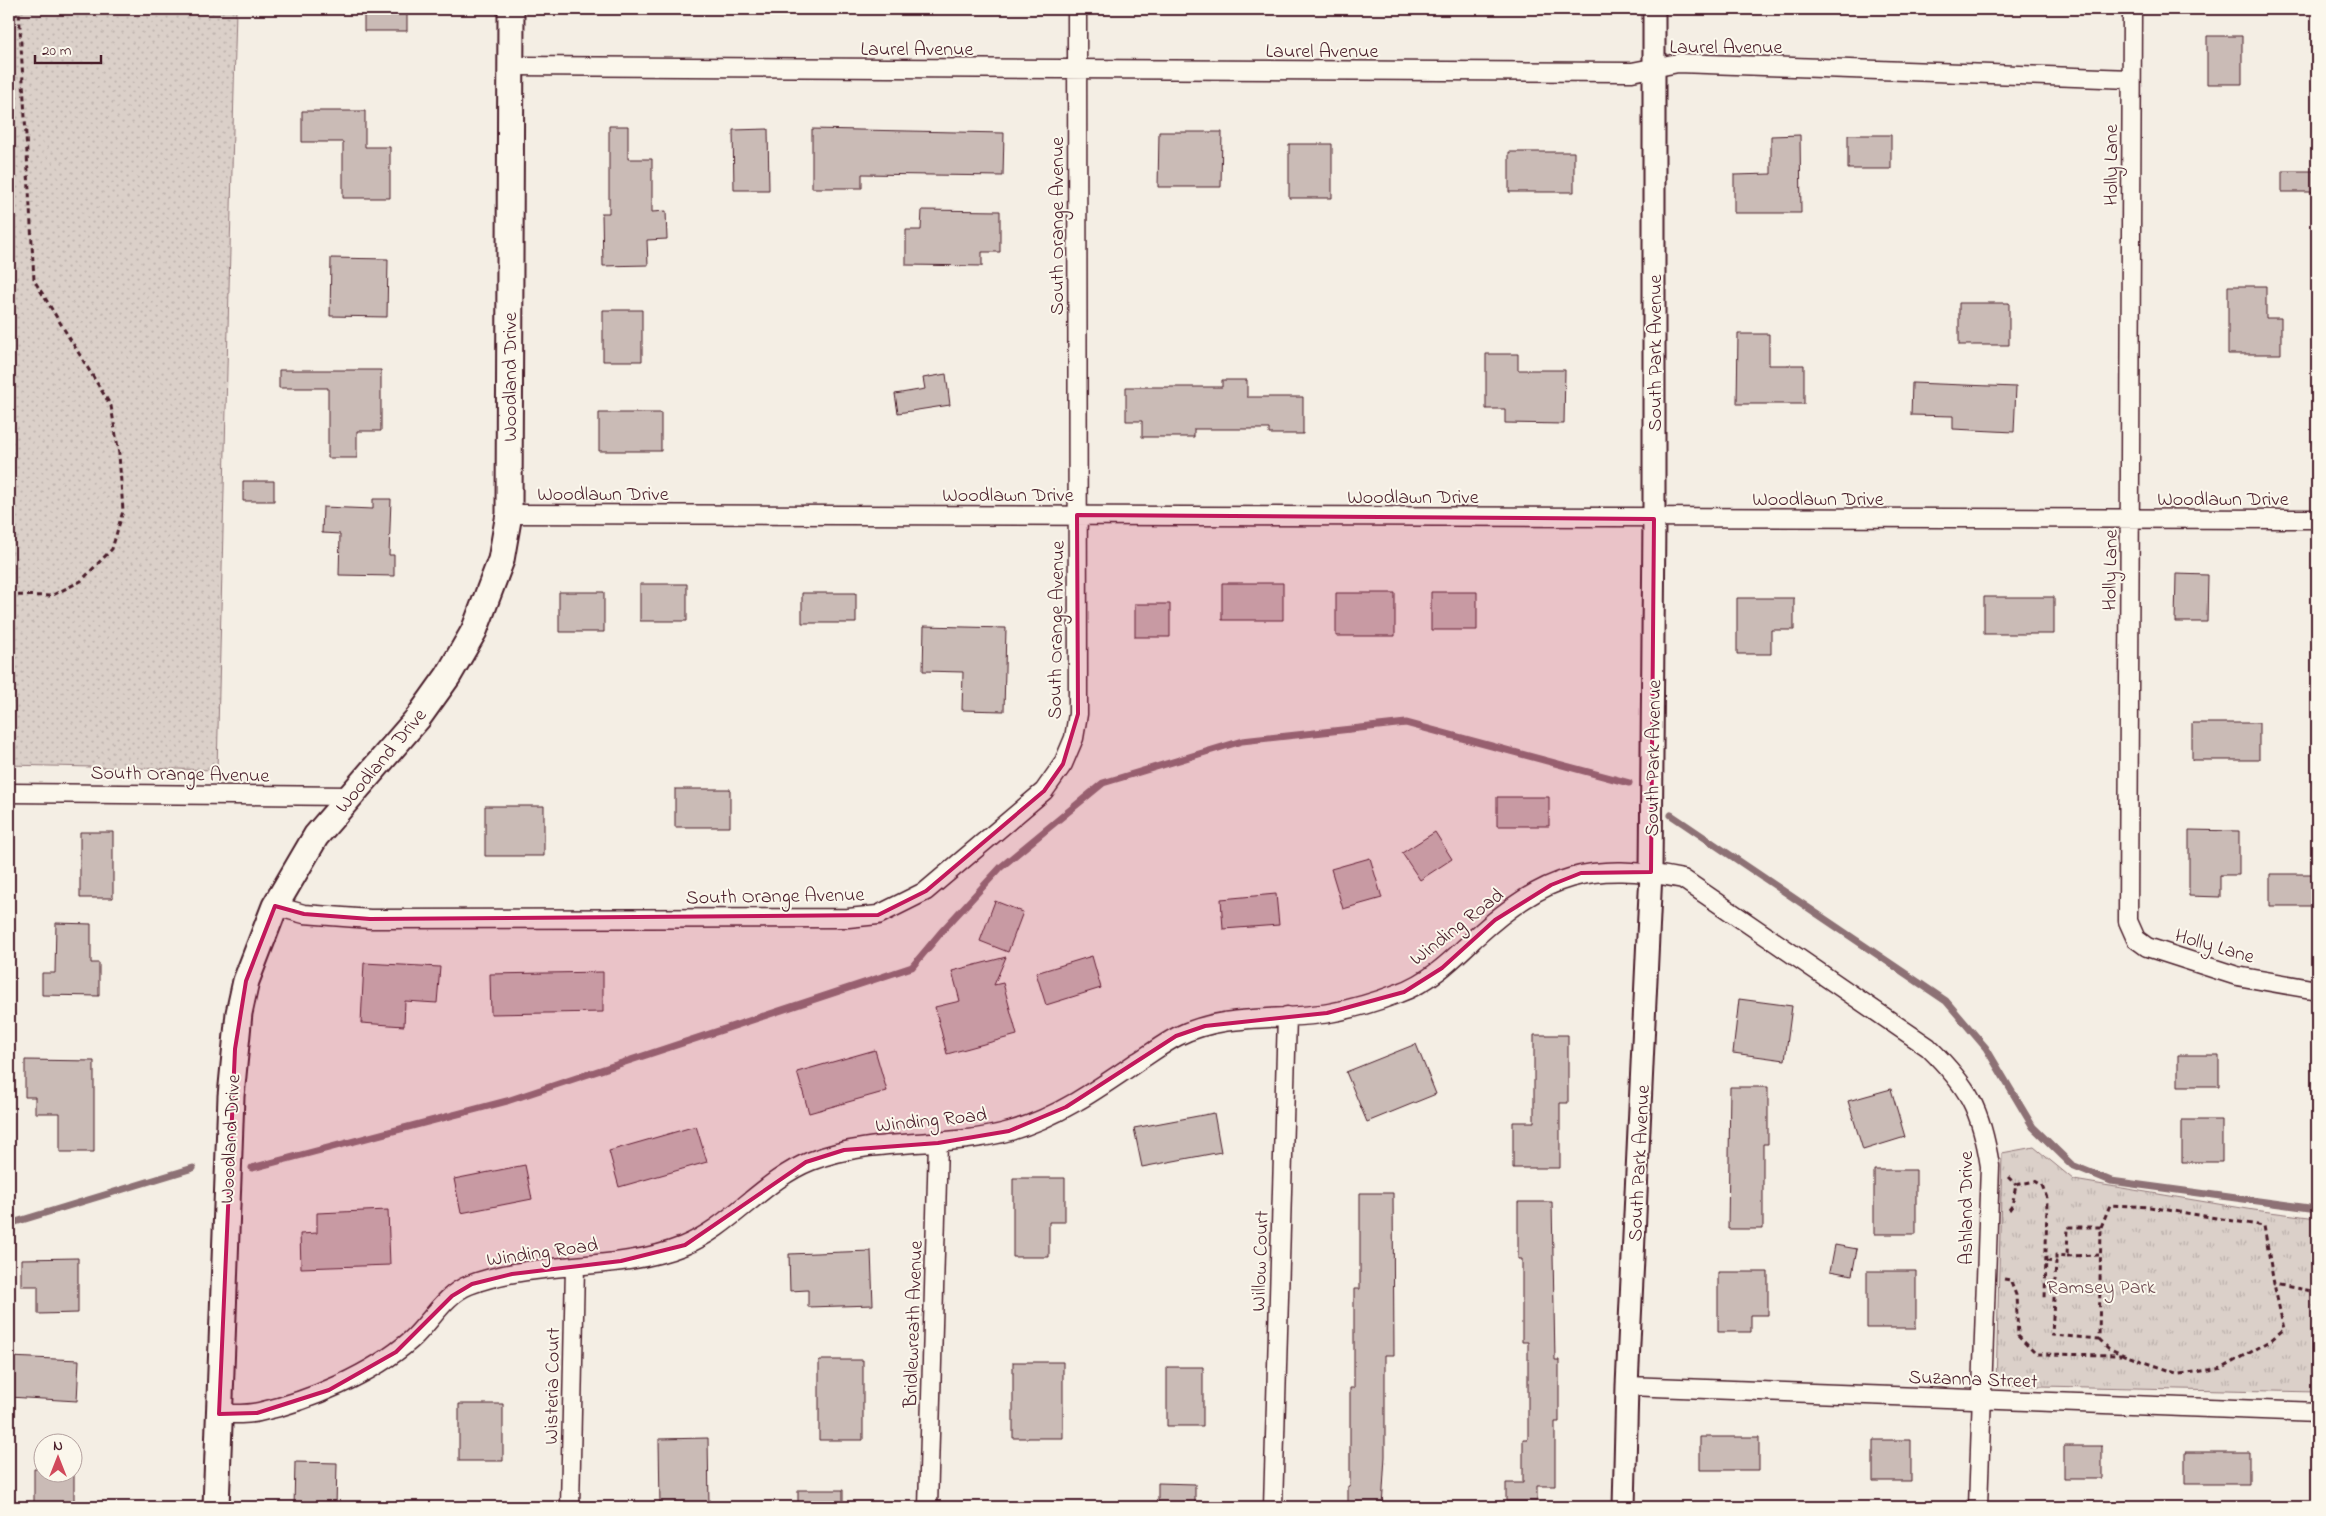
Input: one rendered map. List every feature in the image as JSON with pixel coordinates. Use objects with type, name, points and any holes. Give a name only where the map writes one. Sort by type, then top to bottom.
[{"type":"main road","name":"Woodland Drive","points":[[216,1507],[226,1188],[234,1049],[246,981],[275,906],[316,836],[418,718],[448,676],[474,632],[501,560],[509,514],[511,9]]},
{"type":"street","name":"South Orange Avenue","points":[[275,906],[304,914],[370,919],[828,918],[878,915],[904,904],[926,891],[1044,791],[1063,764],[1074,738],[1078,714],[1077,9]]},
{"type":"street","name":"South Park Avenue","points":[[1624,1507],[1651,872],[1654,519],[1654,9]]},
{"type":"street","name":"Holly Lane","points":[[2132,9],[2129,928],[2136,939],[2147,947],[2237,976],[2317,990]]},
{"type":"street","name":"Laurel Avenue","points":[[510,66],[1632,72],[1678,63],[2131,79]]},
{"type":"street","name":"Woodlawn Drive","points":[[509,514],[1654,519],[2317,519]]},
{"type":"street","name":"South Orange Avenue","points":[[9,793],[350,796]]},
{"type":"street","name":"Winding Road","points":[[219,1414],[257,1413],[328,1390],[396,1352],[452,1296],[472,1284],[512,1274],[621,1261],[685,1246],[710,1231],[806,1162],[844,1150],[938,1143],[1009,1131],[1066,1107],[1176,1036],[1195,1029],[1233,1020],[1327,1013],[1364,1005],[1404,992],[1442,968],[1495,920],[1524,899],[1551,884],[1581,873],[1616,870],[1651,872]]},
{"type":"street","name":"Ashland Drive","points":[[1651,872],[1683,879],[1928,1047],[1952,1071],[1972,1098],[1985,1132],[1990,1166],[1978,1507]]},
{"type":"street","name":"Willow Court","points":[[1273,1507],[1287,1016]]},
{"type":"street","name":"Bridlewreath Avenue","points":[[928,1507],[938,1143]]},
{"type":"street","name":"Wisteria Court","points":[[570,1507],[575,1266]]},
{"type":"street","name":"Suzanna Street","points":[[1628,1386],[2317,1412]]},
{"type":"path","points":[[9,596],[51,596],[81,581],[112,549],[123,511],[119,454],[111,406],[34,280],[19,9]]},
{"type":"path","points":[[2001,1212],[2008,1211],[2012,1206],[2016,1185],[2035,1181],[2042,1185],[2047,1198],[2045,1301]]},
{"type":"path","points":[[2099,1339],[2101,1255],[2101,1227],[2110,1205],[2150,1207],[2264,1226],[2284,1329],[2270,1341],[2222,1368],[2180,1374],[2124,1355],[2108,1348],[2099,1339],[2052,1335],[2056,1255],[2101,1255]]},
{"type":"path","points":[[2068,1256],[2068,1227],[2101,1227]]},
{"type":"path","points":[[2046,1261],[2056,1262]]},
{"type":"path","points":[[1986,1278],[2010,1280],[2016,1295],[2018,1336],[2036,1354],[2124,1355]]},
{"type":"path","points":[[2274,1284],[2317,1292]]},
{"type":"highlighted area","points":[[1077,515],[1654,519],[1651,872],[1581,873],[1551,885],[1495,920],[1442,968],[1404,992],[1327,1013],[1205,1026],[1176,1036],[1066,1107],[1009,1131],[938,1143],[844,1150],[806,1162],[685,1245],[621,1261],[512,1274],[472,1284],[452,1296],[396,1352],[329,1390],[257,1413],[219,1414],[235,1049],[246,981],[275,906],[304,914],[370,919],[878,915],[926,891],[1044,791],[1063,764],[1078,714]]},
{"type":"green space","points":[[9,9],[236,9],[217,770],[9,765]]},
{"type":"green space","name":"Ramsey Park","points":[[2034,1147],[2074,1180],[2254,1210],[2317,1218],[2317,1392],[1996,1385],[2002,1153]]},
{"type":"building","points":[[364,9],[407,9],[407,31],[364,31]]},
{"type":"building","points":[[2207,36],[2242,36],[2242,84],[2207,84]]},
{"type":"building","points":[[302,111],[365,111],[365,147],[390,147],[390,198],[343,198],[343,142],[302,142]]},
{"type":"building","points":[[609,126],[628,126],[628,159],[652,159],[652,212],[666,211],[667,239],[647,240],[648,265],[603,266],[602,213],[609,213]]},
{"type":"building","points":[[768,129],[769,190],[734,190],[733,130]]},
{"type":"building","points":[[812,129],[1004,133],[1003,176],[862,174],[862,188],[812,188]]},
{"type":"building","points":[[1159,132],[1222,132],[1221,187],[1158,187]]},
{"type":"building","points":[[1800,135],[1801,213],[1734,213],[1734,175],[1771,174],[1771,136]]},
{"type":"building","points":[[1848,135],[1891,135],[1891,169],[1848,169]]},
{"type":"building","points":[[1289,144],[1332,144],[1332,198],[1289,198]]},
{"type":"building","points":[[1509,152],[1574,152],[1574,192],[1509,192]]},
{"type":"building","points":[[2282,171],[2315,171],[2315,192],[2282,192]]},
{"type":"building","points":[[922,210],[1000,211],[1000,252],[982,252],[982,266],[906,265],[906,230],[921,230]]},
{"type":"building","points":[[331,258],[388,259],[387,317],[330,316]]},
{"type":"building","points":[[2228,286],[2266,286],[2266,318],[2281,318],[2281,354],[2228,354]]},
{"type":"building","points":[[1959,303],[2009,303],[2009,345],[1959,345]]},
{"type":"building","points":[[603,310],[642,310],[642,361],[603,361]]},
{"type":"building","points":[[1738,334],[1769,334],[1769,365],[1804,365],[1804,404],[1737,404]]},
{"type":"building","points":[[1486,354],[1518,354],[1518,370],[1565,370],[1564,424],[1505,423],[1505,409],[1486,409]]},
{"type":"building","points":[[279,370],[381,370],[381,431],[357,431],[357,458],[328,458],[328,388],[279,388]]},
{"type":"building","points":[[946,374],[950,405],[898,413],[895,394],[925,389],[923,378]]},
{"type":"building","points":[[1222,380],[1247,380],[1247,397],[1303,397],[1303,434],[1269,434],[1269,429],[1194,429],[1194,437],[1142,437],[1142,421],[1126,421],[1126,387],[1222,387]]},
{"type":"building","points":[[1912,383],[2016,387],[2014,432],[1953,429],[1953,416],[1911,415]]},
{"type":"building","points":[[599,413],[661,413],[661,451],[599,451]]},
{"type":"building","points":[[243,481],[274,481],[274,501],[243,501]]},
{"type":"building","points":[[373,499],[391,499],[389,555],[394,555],[394,576],[339,575],[340,534],[322,533],[323,507],[373,509]]},
{"type":"building","points":[[2176,574],[2208,575],[2207,622],[2175,622]]},
{"type":"building","points":[[1222,583],[1283,583],[1283,620],[1222,620]]},
{"type":"building","points":[[640,584],[687,584],[687,621],[640,621]]},
{"type":"building","points":[[559,592],[604,592],[604,632],[559,632]]},
{"type":"building","points":[[1431,592],[1477,592],[1477,630],[1431,630]]},
{"type":"building","points":[[802,593],[856,593],[856,623],[802,623]]},
{"type":"building","points":[[1336,593],[1395,593],[1395,636],[1336,636]]},
{"type":"building","points":[[1984,597],[2054,597],[2054,634],[1984,634]]},
{"type":"building","points":[[1737,598],[1794,598],[1794,630],[1771,630],[1771,654],[1737,654]]},
{"type":"building","points":[[1135,604],[1170,604],[1170,637],[1135,637]]},
{"type":"building","points":[[924,626],[1006,628],[1004,711],[962,710],[963,672],[923,671]]},
{"type":"building","points":[[2192,723],[2259,723],[2259,760],[2192,760]]},
{"type":"building","points":[[675,789],[730,789],[730,827],[675,827]]},
{"type":"building","points":[[1497,797],[1549,797],[1549,826],[1497,826]]},
{"type":"building","points":[[485,806],[544,806],[544,856],[485,856]]},
{"type":"building","points":[[2189,830],[2239,831],[2239,875],[2220,875],[2220,897],[2189,896]]},
{"type":"building","points":[[80,832],[113,832],[113,898],[80,898]]},
{"type":"building","points":[[1435,832],[1452,859],[1420,880],[1402,853]]},
{"type":"building","points":[[1370,858],[1382,898],[1343,909],[1331,869]]},
{"type":"building","points":[[2270,874],[2317,874],[2317,906],[2270,906]]},
{"type":"building","points":[[1276,894],[1279,925],[1223,929],[1221,899]]},
{"type":"building","points":[[995,901],[1023,912],[1008,952],[980,941]]},
{"type":"building","points":[[56,923],[91,924],[91,963],[99,963],[99,996],[42,995],[42,973],[55,973]]},
{"type":"building","points":[[1092,956],[1101,988],[1046,1005],[1036,973]]},
{"type":"building","points":[[1006,957],[994,985],[1003,983],[1017,1035],[947,1054],[935,1007],[960,1001],[952,971]]},
{"type":"building","points":[[364,963],[440,967],[437,1003],[405,1001],[404,1026],[361,1023]]},
{"type":"building","points":[[603,972],[603,1012],[491,1014],[490,974]]},
{"type":"building","points":[[1739,999],[1792,1006],[1785,1060],[1733,1053]]},
{"type":"building","points":[[1534,1035],[1568,1035],[1568,1103],[1560,1103],[1560,1168],[1513,1168],[1513,1122],[1534,1122]]},
{"type":"building","points":[[1416,1044],[1436,1094],[1367,1122],[1346,1072]]},
{"type":"building","points":[[875,1050],[887,1091],[809,1113],[797,1072]]},
{"type":"building","points":[[2178,1055],[2219,1055],[2219,1086],[2178,1086]]},
{"type":"building","points":[[25,1060],[94,1061],[94,1152],[60,1152],[60,1113],[35,1113],[35,1097],[25,1097]]},
{"type":"building","points":[[1730,1087],[1768,1087],[1768,1144],[1763,1144],[1763,1229],[1728,1229]]},
{"type":"building","points":[[1891,1089],[1905,1137],[1863,1150],[1848,1101]]},
{"type":"building","points":[[1214,1113],[1221,1152],[1142,1167],[1134,1128]]},
{"type":"building","points":[[2182,1120],[2222,1120],[2222,1162],[2182,1162]]},
{"type":"building","points":[[696,1126],[707,1162],[619,1187],[609,1151]]},
{"type":"building","points":[[525,1165],[532,1199],[461,1213],[454,1179]]},
{"type":"building","points":[[1874,1170],[1916,1170],[1916,1234],[1874,1234]]},
{"type":"building","points":[[1013,1178],[1065,1178],[1065,1222],[1049,1222],[1049,1257],[1013,1257]]},
{"type":"building","points":[[1360,1193],[1393,1193],[1394,1355],[1385,1355],[1385,1456],[1382,1507],[1348,1507],[1348,1486],[1350,1486],[1350,1388],[1354,1388],[1354,1289],[1360,1289]]},
{"type":"building","points":[[1518,1202],[1552,1202],[1555,1360],[1559,1360],[1559,1422],[1555,1422],[1555,1486],[1537,1486],[1537,1501],[1506,1501],[1506,1483],[1523,1483],[1523,1439],[1528,1439],[1528,1342],[1522,1342],[1522,1259],[1518,1259]]},
{"type":"building","points":[[388,1210],[390,1265],[301,1268],[300,1234],[317,1233],[317,1213]]},
{"type":"building","points":[[1835,1245],[1857,1249],[1852,1275],[1830,1271]]},
{"type":"building","points":[[871,1251],[873,1305],[808,1307],[808,1290],[790,1291],[789,1254]]},
{"type":"building","points":[[78,1258],[78,1313],[38,1314],[38,1286],[21,1286],[21,1259]]},
{"type":"building","points":[[1867,1271],[1916,1271],[1916,1328],[1867,1328]]},
{"type":"building","points":[[1718,1272],[1768,1272],[1768,1315],[1751,1315],[1751,1332],[1718,1332]]},
{"type":"building","points":[[9,1357],[79,1360],[77,1401],[9,1397]]},
{"type":"building","points":[[819,1360],[863,1360],[863,1440],[819,1440]]},
{"type":"building","points":[[1013,1362],[1063,1362],[1063,1438],[1013,1438]]},
{"type":"building","points":[[1167,1367],[1203,1367],[1203,1426],[1167,1426]]},
{"type":"building","points":[[459,1404],[503,1404],[503,1461],[459,1461]]},
{"type":"building","points":[[1700,1437],[1759,1437],[1759,1470],[1700,1470]]},
{"type":"building","points":[[708,1438],[709,1507],[660,1507],[659,1439]]},
{"type":"building","points":[[1873,1440],[1911,1440],[1911,1481],[1873,1481]]},
{"type":"building","points":[[2064,1446],[2102,1446],[2102,1479],[2064,1479]]},
{"type":"building","points":[[2185,1452],[2249,1452],[2249,1484],[2185,1484]]},
{"type":"building","points":[[295,1462],[337,1463],[336,1507],[294,1507]]},
{"type":"building","points":[[1158,1483],[1195,1484],[1195,1507],[1158,1507]]},
{"type":"building","points":[[34,1484],[74,1484],[74,1507],[34,1507]]},
{"type":"building","points":[[798,1490],[843,1490],[843,1507],[798,1507]]},
{"type":"waterway","points":[[252,1168],[507,1101],[912,967],[1001,867],[1103,783],[1242,741],[1406,723],[1629,783]]},
{"type":"waterway","points":[[1671,815],[1946,1001],[1986,1048],[2033,1127],[2072,1165],[2111,1181],[2317,1209]]},
{"type":"waterway","points":[[9,1224],[193,1168]]}]
